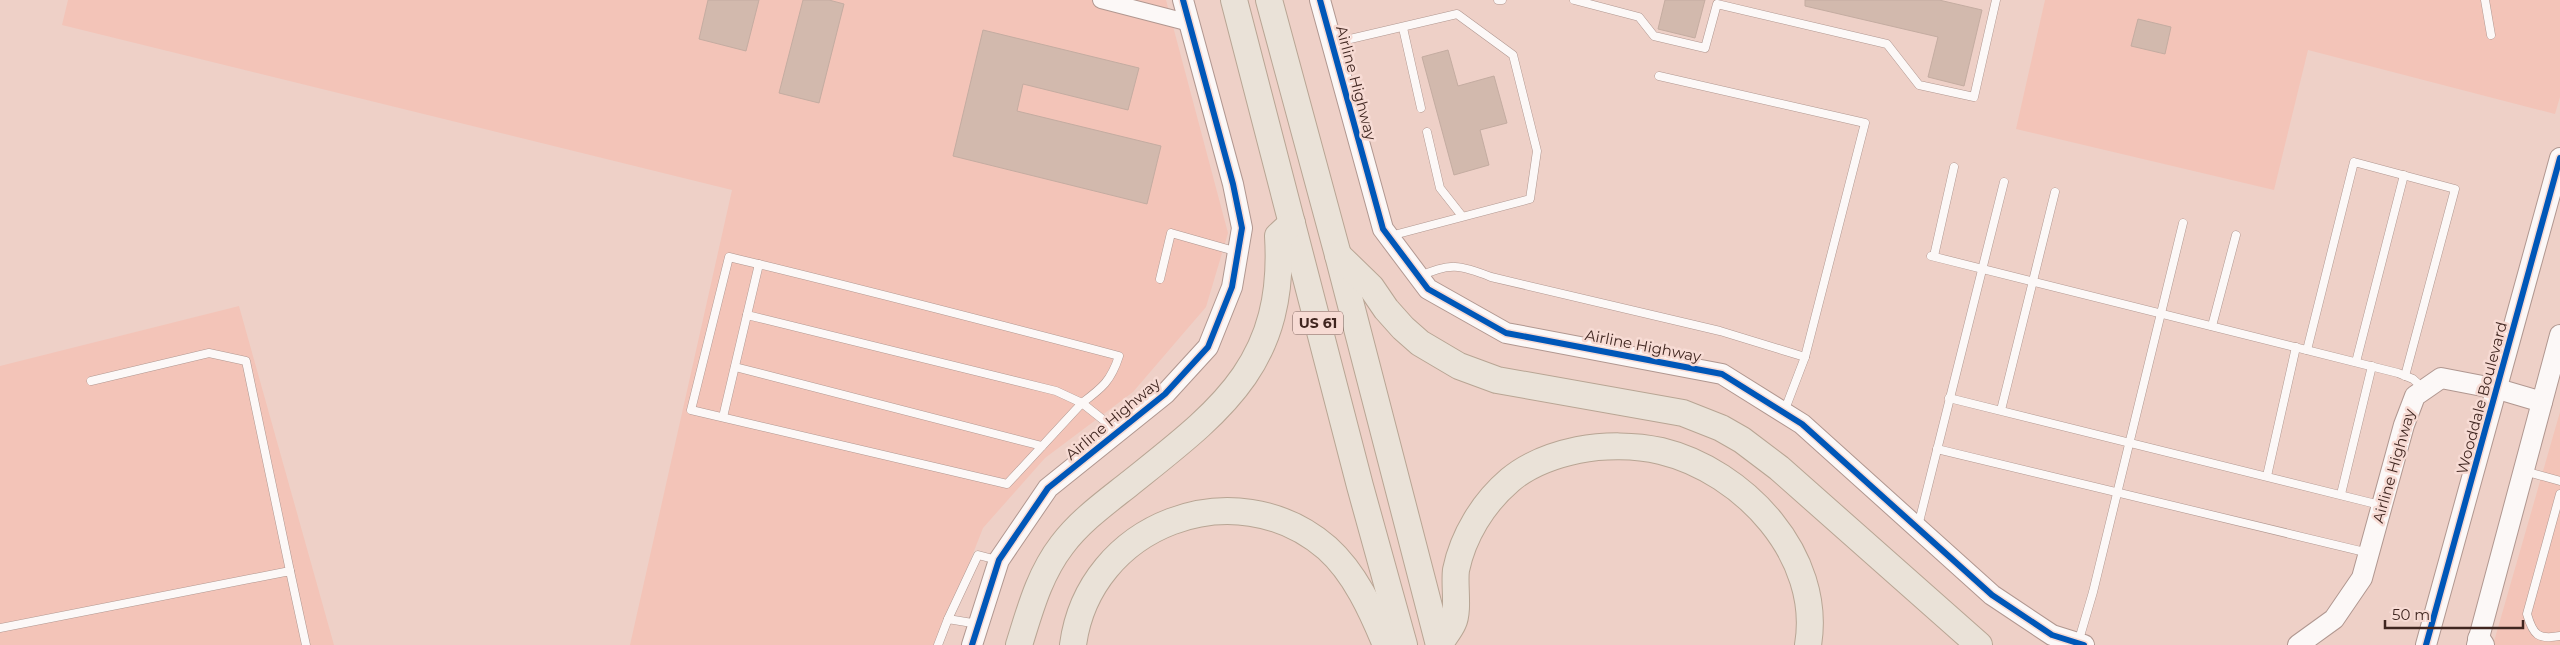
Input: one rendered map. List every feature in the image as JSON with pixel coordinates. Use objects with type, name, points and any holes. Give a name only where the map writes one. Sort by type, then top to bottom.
[{"type":"highway","name":"US 61","points":[[1234,0],[1360,486],[1404,645]]},
{"type":"highway","name":"US 61","points":[[1269,0],[1439,645]]},
{"type":"highway","points":[[1019,645],[1044,575],[1072,532],[1097,509],[1200,427],[1228,399],[1243,380],[1259,350],[1273,311],[1278,284],[1278,236],[1292,223]]},
{"type":"highway","points":[[1338,256],[1371,288],[1403,328],[1420,343],[1459,366],[1506,382],[1683,414],[1721,428],[1742,440],[1779,468],[1979,645]]},
{"type":"highway","points":[[1439,645],[1454,621],[1456,570],[1468,535],[1493,498],[1510,480],[1542,460],[1591,448],[1616,447],[1661,451],[1684,459],[1722,477],[1745,494],[1783,538],[1794,559],[1808,599],[1810,620],[1808,645]]},
{"type":"highway","points":[[1073,645],[1078,624],[1094,586],[1122,551],[1163,524],[1187,516],[1229,510],[1268,516],[1289,524],[1306,533],[1327,549],[1355,582],[1371,609],[1386,645]]},
{"type":"street","points":[[1101,0],[1190,23]]},
{"type":"street","name":"Airline Highway","points":[[972,645],[999,560],[1048,488],[1165,394],[1208,347],[1232,287],[1242,228],[1184,0]]},
{"type":"street","name":"Airline Highway","points":[[1320,0],[1383,229],[1428,289],[1506,333],[1722,374],[1802,424],[1992,595],[2052,635],[2081,644]]},
{"type":"street","name":"Wooddale Boulevard","points":[[2426,645],[2498,389],[2560,158]]},
{"type":"street","points":[[2479,643],[2560,335]]},
{"type":"street","name":"Airline Highway","points":[[2298,645],[2334,619],[2362,578],[2414,396],[2441,378],[2498,389],[2542,402]]},
{"type":"lane","points":[[1574,0],[1639,17],[1654,36],[1706,48],[1718,2],[1887,44],[1919,85],[1974,97],[1996,0]]},
{"type":"lane","points":[[2485,0],[2491,35]]},
{"type":"lane","points":[[1333,43],[1457,14],[1513,55],[1537,151],[1530,199],[1388,237]]},
{"type":"lane","points":[[1403,28],[1421,108]]},
{"type":"lane","points":[[1659,76],[1865,123],[1805,357],[1784,413]]},
{"type":"lane","points":[[1427,132],[1440,188],[1462,216]]},
{"type":"lane","points":[[2307,350],[2354,162],[2404,175],[2455,189],[2405,376]]},
{"type":"lane","points":[[1954,167],[1932,256],[2372,366],[2405,376],[2424,390]]},
{"type":"lane","points":[[2356,362],[2404,175]]},
{"type":"lane","points":[[1917,528],[2004,182]]},
{"type":"lane","points":[[2001,410],[2055,192]]},
{"type":"lane","points":[[2081,644],[2183,223]]},
{"type":"lane","points":[[1160,278],[1171,233],[1238,252]]},
{"type":"lane","points":[[2212,326],[2236,235]]},
{"type":"lane","points":[[729,257],[1119,356],[1115,370],[1104,387],[1082,403],[1007,484],[691,410],[729,257]]},
{"type":"lane","points":[[723,417],[759,264]]},
{"type":"lane","points":[[1418,277],[1438,267],[1463,266],[1491,277],[1720,331],[1805,357]]},
{"type":"lane","points":[[747,316],[1056,391],[1082,403],[1118,432]]},
{"type":"lane","points":[[2267,476],[2296,347]]},
{"type":"lane","points":[[91,381],[208,353],[246,361],[306,645]]},
{"type":"lane","points":[[2341,494],[2372,366]]},
{"type":"lane","points":[[735,367],[1042,446]]},
{"type":"lane","points":[[1949,398],[2130,441],[2382,506]]},
{"type":"lane","points":[[1937,448],[2369,553]]},
{"type":"lane","points":[[2524,471],[2560,481]]},
{"type":"lane","points":[[2560,494],[2528,614],[2531,627],[2537,635],[2544,639],[2560,636]]},
{"type":"lane","points":[[938,645],[978,554],[999,560]]},
{"type":"lane","points":[[0,628],[290,571]]},
{"type":"lane","points":[[948,619],[978,624]]},
{"type":"shaded area","points":[[68,0],[1166,0],[1228,233],[1206,307],[1133,392],[1045,458],[983,528],[937,645],[630,645],[732,190],[62,25]]},
{"type":"shaded area","points":[[2045,0],[2560,0],[2560,97],[2555,114],[2308,50],[2274,190],[2016,129]]},
{"type":"shaded area","points":[[239,306],[334,645],[0,645],[0,366]]},
{"type":"shaded area","points":[[2560,412],[2560,645],[2493,645]]},
{"type":"building","points":[[708,0],[759,0],[746,51],[699,39]]},
{"type":"building","points":[[803,0],[829,0],[844,4],[819,103],[779,93]]},
{"type":"building","points":[[1665,0],[1705,0],[1695,38],[1658,29]]},
{"type":"building","points":[[1805,0],[1939,0],[1982,10],[1964,86],[1928,77],[1938,37],[1805,6]]},
{"type":"building","points":[[2138,19],[2171,27],[2165,54],[2131,46]]},
{"type":"building","points":[[983,30],[1139,68],[1128,110],[1023,84],[1017,111],[1161,146],[1147,204],[953,156]]},
{"type":"building","points":[[1448,50],[1458,86],[1494,76],[1507,123],[1480,130],[1489,165],[1454,175],[1422,57]]},
{"type":"cycle path","points":[[972,645],[999,560],[1048,488],[1165,394],[1208,347],[1232,287],[1242,228],[1233,184],[1183,0]]},
{"type":"cycle path","points":[[1320,0],[1383,229],[1428,289],[1506,333],[1722,374],[1802,424],[1992,595],[2052,635],[2084,645]]},
{"type":"cycle path","points":[[2426,645],[2560,158]]}]
